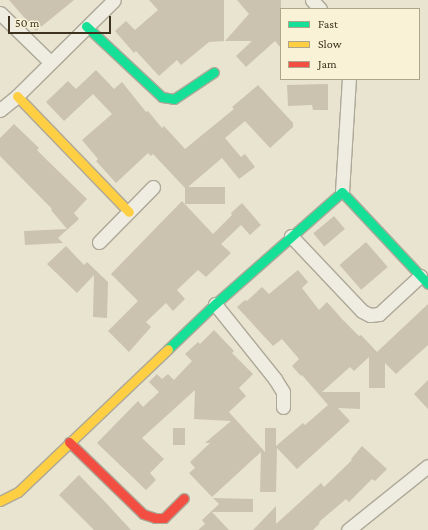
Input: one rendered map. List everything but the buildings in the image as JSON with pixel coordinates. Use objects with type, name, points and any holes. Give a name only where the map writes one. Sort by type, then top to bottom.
[{"type":"street","points":[[0,110],[17,96],[86,26],[114,0]]},
{"type":"street","points":[[312,0],[319,8]]},
{"type":"street","points":[[0,12],[50,62]]},
{"type":"street","points":[[86,26],[162,97],[174,99],[214,72]]},
{"type":"street","points":[[0,501],[18,492],[215,304],[342,192],[349,80]]},
{"type":"street","points":[[17,96],[129,212]]},
{"type":"street","points":[[99,242],[153,187]]},
{"type":"street","points":[[292,236],[362,311],[370,315],[379,314],[424,280],[342,192]]},
{"type":"street","points":[[215,304],[275,379],[282,392],[283,407]]},
{"type":"street","points":[[69,442],[144,514],[155,518],[164,518],[184,498]]},
{"type":"street","points":[[348,530],[428,466]]},
{"type":"traffic: fast","points":[[86,26],[162,97],[174,99],[214,72]]},
{"type":"traffic: fast","points":[[168,349],[215,304],[342,192],[428,284]]},
{"type":"traffic: slow","points":[[17,96],[129,212]]},
{"type":"traffic: slow","points":[[0,501],[18,492],[168,349]]},
{"type":"traffic: jam","points":[[69,442],[143,514],[155,518],[164,518],[184,498]]}]
